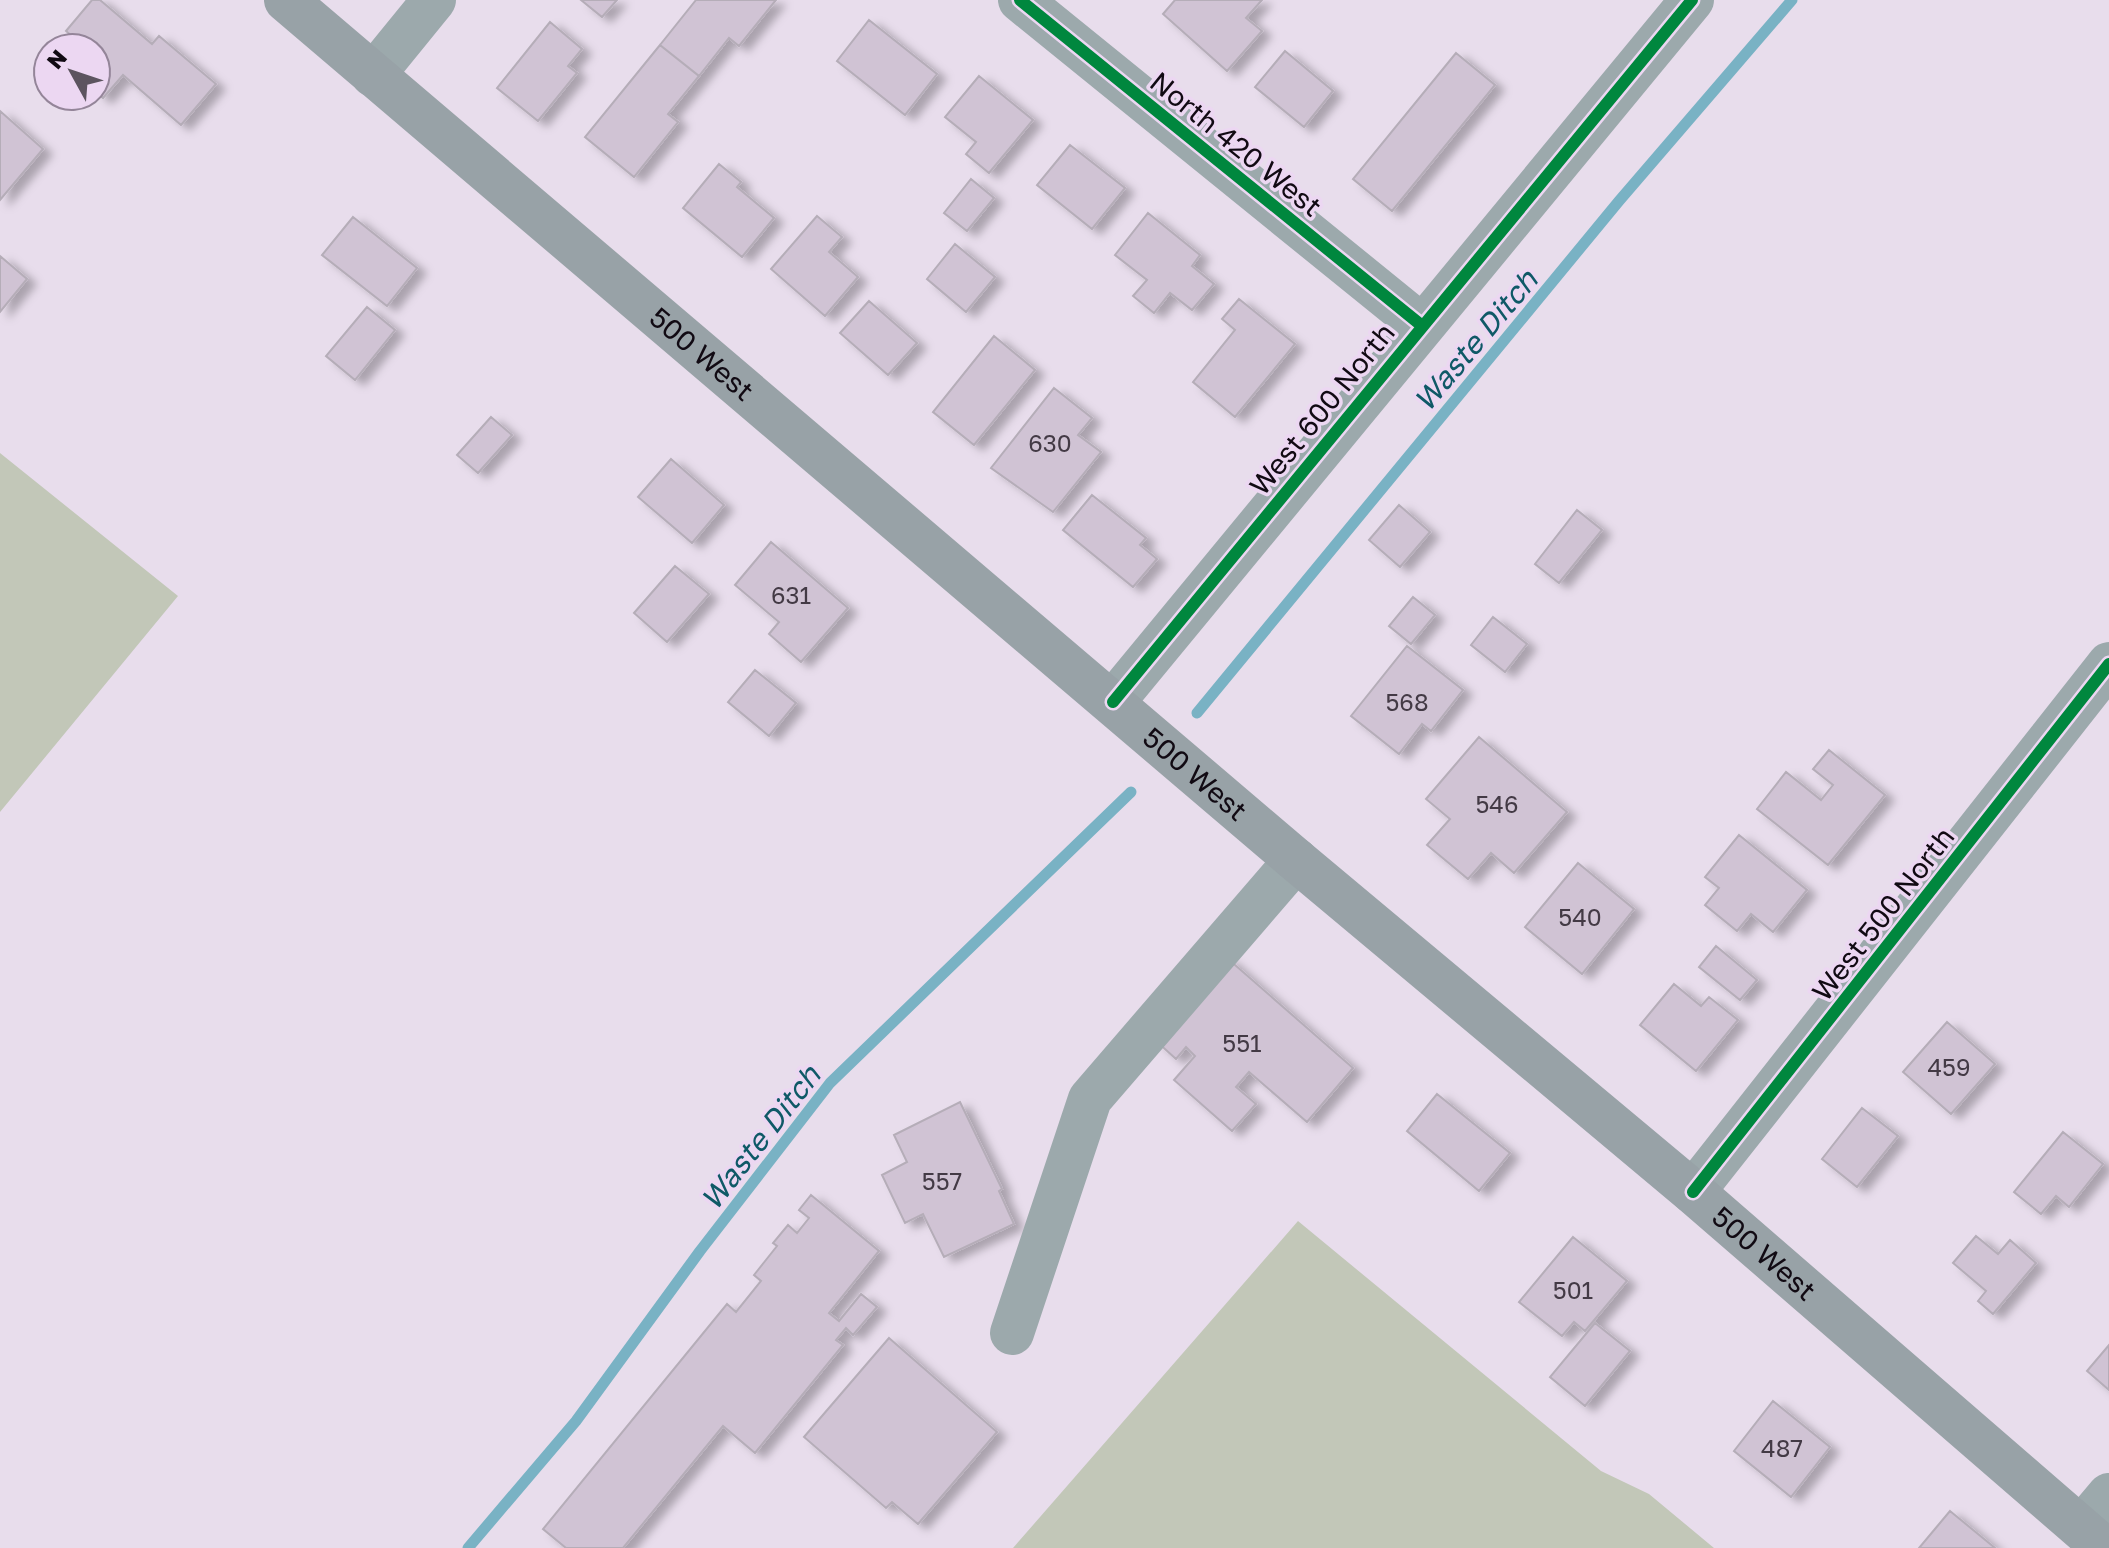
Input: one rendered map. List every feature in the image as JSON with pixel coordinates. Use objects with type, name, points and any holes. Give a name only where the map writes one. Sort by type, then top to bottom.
[{"type":"main road","name":"500 West","points":[[286,0],[1296,860],[1693,1192],[2098,1523]]},
{"type":"street","points":[[373,75],[434,0]]},
{"type":"street","name":"North 420 West","points":[[1020,0],[1421,325]]},
{"type":"street","name":"West 600 North","points":[[1113,702],[1692,0]]},
{"type":"street","name":"West 500 North","points":[[1693,1192],[2109,664]]},
{"type":"street","points":[[1012,1333],[1090,1099],[1296,860]]},
{"type":"green space","points":[[0,453],[178,596],[0,812]]},
{"type":"green space","points":[[1298,1221],[1601,1471],[1649,1494],[1714,1548],[1013,1548]]},
{"type":"building","points":[[92,0],[100,0],[152,44],[159,36],[216,84],[181,125],[123,75],[112,88],[112,32],[66,31]]},
{"type":"building","points":[[581,0],[617,0],[602,17]]},
{"type":"building","points":[[696,0],[776,0],[739,46],[729,38],[699,76],[660,45]]},
{"type":"building","points":[[1175,0],[1262,0],[1246,18],[1262,31],[1227,71],[1163,14]]},
{"type":"building","points":[[869,20],[937,74],[905,115],[837,61]]},
{"type":"building","points":[[550,22],[582,49],[568,66],[577,73],[538,121],[497,88]]},
{"type":"building","points":[[660,45],[699,76],[668,114],[678,122],[634,177],[585,137]]},
{"type":"building","points":[[1285,51],[1333,91],[1304,127],[1255,87]]},
{"type":"building","points":[[1456,53],[1495,85],[1392,211],[1353,179]]},
{"type":"building","points":[[979,76],[1033,120],[989,173],[966,154],[976,142],[945,117]]},
{"type":"building","points":[[0,111],[43,149],[0,200]]},
{"type":"building","points":[[1070,145],[1125,188],[1092,229],[1037,185]]},
{"type":"building","points":[[719,164],[741,182],[737,187],[774,218],[742,257],[683,208]]},
{"type":"building","points":[[971,179],[994,198],[967,231],[944,213]]},
{"type":"building","points":[[1148,213],[1200,255],[1192,266],[1214,284],[1192,310],[1170,293],[1154,313],[1133,296],[1147,280],[1115,255]]},
{"type":"building","points":[[817,216],[842,237],[829,252],[858,277],[825,316],[771,269]]},
{"type":"building","points":[[353,217],[417,268],[387,306],[322,255]]},
{"type":"building","points":[[955,244],[995,277],[966,312],[927,279]]},
{"type":"building","points":[[0,256],[27,279],[0,312]]},
{"type":"building","points":[[1239,299],[1295,344],[1235,417],[1193,382],[1235,330],[1222,319]]},
{"type":"building","points":[[869,301],[917,343],[888,375],[840,333]]},
{"type":"building","points":[[367,307],[395,330],[355,380],[326,356]]},
{"type":"building","points":[[994,336],[1035,370],[974,445],[933,412]]},
{"type":"building","points":[[1054,388],[1092,418],[1078,435],[1101,452],[1053,512],[991,468]]},
{"type":"building","points":[[491,417],[512,435],[478,473],[457,455]]},
{"type":"building","points":[[671,459],[724,505],[692,543],[638,497]]},
{"type":"building","points":[[1092,495],[1146,538],[1140,545],[1157,559],[1133,587],[1063,530]]},
{"type":"building","points":[[1399,505],[1430,532],[1400,567],[1369,540]]},
{"type":"building","points":[[1577,510],[1602,530],[1559,583],[1535,564]]},
{"type":"building","points":[[771,542],[848,608],[801,662],[769,634],[779,622],[735,585]]},
{"type":"building","points":[[675,566],[709,594],[667,642],[634,613]]},
{"type":"building","points":[[1413,597],[1435,615],[1411,644],[1389,626]]},
{"type":"building","points":[[1493,617],[1527,644],[1505,672],[1471,645]]},
{"type":"building","points":[[1407,646],[1463,690],[1431,731],[1422,724],[1399,754],[1351,716]]},
{"type":"building","points":[[755,670],[796,703],[769,736],[728,702]]},
{"type":"building","points":[[1479,737],[1567,812],[1514,873],[1491,853],[1468,879],[1427,845],[1450,819],[1426,799]]},
{"type":"building","points":[[1829,750],[1885,795],[1828,865],[1757,809],[1786,772],[1821,800],[1833,785],[1813,769]]},
{"type":"building","points":[[1739,835],[1807,890],[1773,932],[1751,914],[1737,931],[1705,905],[1719,888],[1705,877]]},
{"type":"building","points":[[1578,863],[1634,909],[1582,974],[1525,927]]},
{"type":"building","points":[[1716,946],[1757,980],[1740,1000],[1699,967]]},
{"type":"building","points":[[1227,958],[1353,1068],[1307,1122],[1249,1072],[1236,1087],[1256,1104],[1232,1131],[1174,1080],[1195,1056],[1186,1047],[1176,1059],[1155,1040]]},
{"type":"building","points":[[1674,984],[1701,1006],[1709,997],[1738,1020],[1696,1071],[1640,1025]]},
{"type":"building","points":[[1947,1022],[1995,1064],[1951,1114],[1903,1072]]},
{"type":"building","points":[[1437,1094],[1510,1153],[1479,1191],[1407,1131]]},
{"type":"building","points":[[960,1102],[1002,1189],[999,1191],[1014,1224],[944,1257],[923,1214],[905,1223],[882,1175],[907,1162],[894,1135]]},
{"type":"building","points":[[1862,1108],[1898,1136],[1857,1187],[1822,1159]]},
{"type":"building","points":[[2063,1132],[2103,1164],[2069,1207],[2056,1196],[2041,1214],[2014,1192]]},
{"type":"building","points":[[811,1195],[879,1251],[829,1313],[839,1321],[861,1294],[877,1307],[853,1335],[846,1328],[836,1340],[843,1345],[755,1453],[723,1426],[623,1548],[566,1548],[543,1529],[727,1304],[736,1312],[761,1281],[754,1275],[777,1246],[773,1243],[788,1225],[797,1233],[809,1218],[799,1210]]},
{"type":"building","points":[[1976,1236],[1998,1254],[2010,1240],[2036,1263],[1993,1314],[1978,1301],[1986,1291],[1953,1263]]},
{"type":"building","points":[[1573,1237],[1627,1281],[1585,1331],[1574,1322],[1562,1336],[1519,1302]]},
{"type":"building","points":[[1595,1323],[1630,1351],[1585,1406],[1550,1377]]},
{"type":"building","points":[[889,1338],[997,1432],[918,1524],[892,1502],[886,1508],[804,1437]]},
{"type":"building","points":[[2109,1345],[2109,1390],[2087,1371]]},
{"type":"building","points":[[1773,1401],[1830,1447],[1791,1497],[1734,1451]]},
{"type":"building","points":[[1950,1511],[1995,1548],[1919,1548]]},
{"type":"waterway","name":"Waste Ditch","points":[[1197,713],[1619,201],[1792,0]]},
{"type":"waterway","name":"Waste Ditch","points":[[468,1548],[576,1421],[700,1251],[830,1083],[1131,792]]},
{"type":"cycle path","points":[[1020,0],[1421,325]]},
{"type":"cycle path","points":[[1113,702],[1692,0]]},
{"type":"cycle path","points":[[1693,1192],[2109,664]]}]
